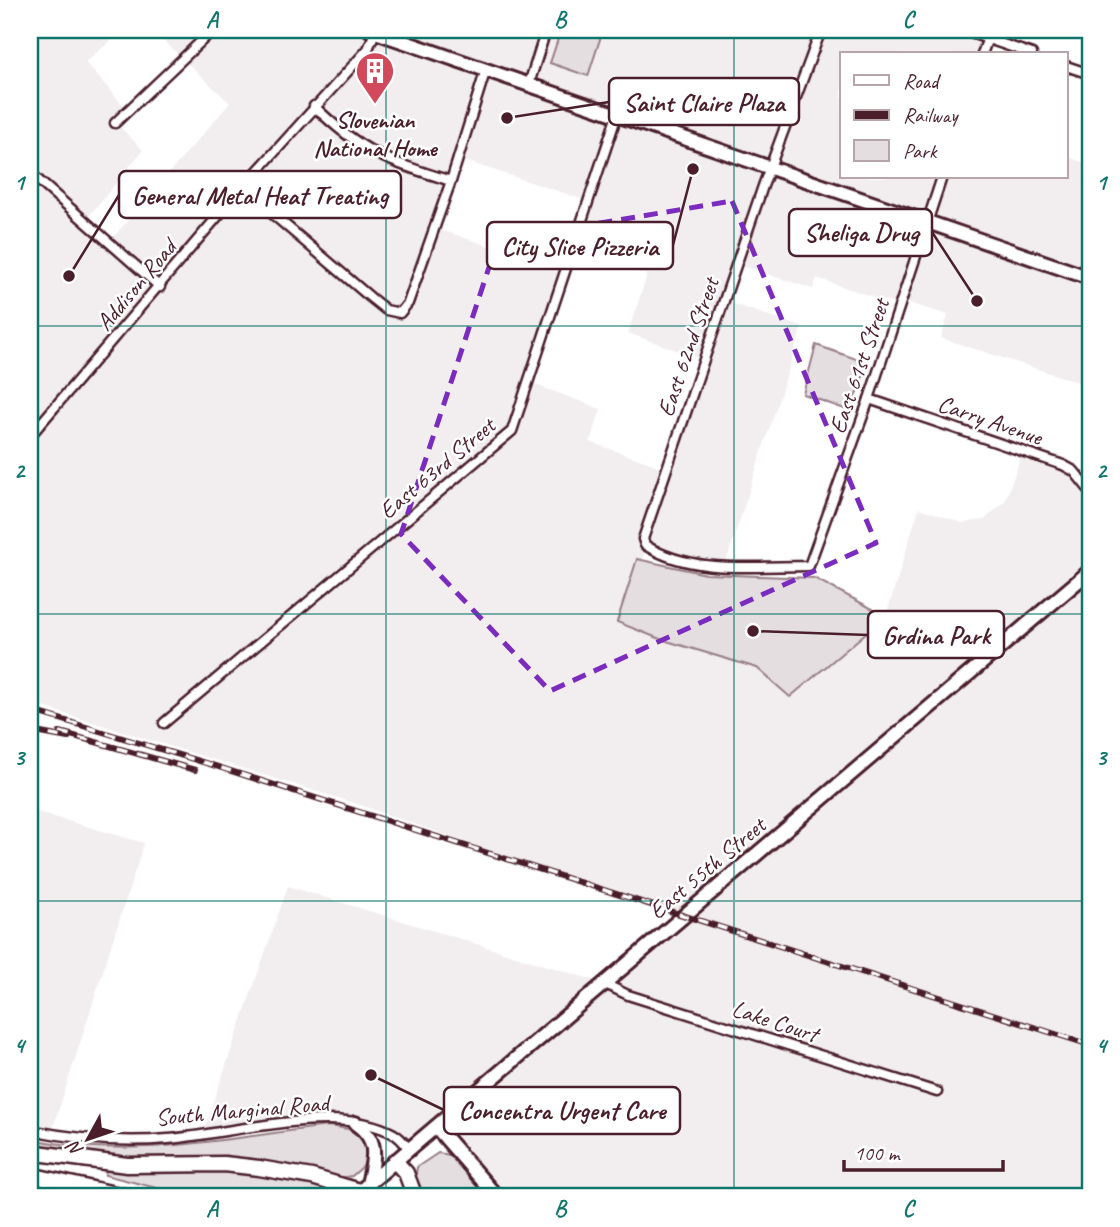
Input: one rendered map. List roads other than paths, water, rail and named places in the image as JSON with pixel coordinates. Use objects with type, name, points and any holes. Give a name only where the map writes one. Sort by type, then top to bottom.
[{"type":"highway","points":[[30,1152],[127,1165],[224,1164],[259,1168],[312,1177],[380,1197]]},
{"type":"highway","points":[[395,1161],[406,1173],[415,1197]]},
{"type":"highway","points":[[30,1175],[128,1197]]},
{"type":"main road","points":[[373,31],[1090,278]]},
{"type":"main road","name":"East 55th Street","points":[[360,1191],[1090,571]]},
{"type":"main road","points":[[355,1123],[366,1130],[373,1143],[374,1157],[360,1191]]},
{"type":"main road","points":[[436,1127],[497,1197]]},
{"type":"street","points":[[115,123],[213,30]]},
{"type":"street","points":[[529,85],[546,30]]},
{"type":"street","name":"East 62nd Street","points":[[809,566],[703,564],[653,549],[645,545],[643,539],[821,30]]},
{"type":"street","points":[[962,30],[1026,52]]},
{"type":"street","points":[[983,52],[991,30]]},
{"type":"street","name":"Addison Road","points":[[30,436],[242,188],[368,49],[373,31]]},
{"type":"street","points":[[1068,67],[1090,74]]},
{"type":"street","points":[[242,188],[386,310],[400,313],[408,303],[451,181],[486,69]]},
{"type":"street","points":[[314,106],[346,137],[384,160],[451,181]]},
{"type":"street","name":"East 63rd Street","points":[[164,723],[512,431],[617,115]]},
{"type":"street","points":[[30,173],[160,287]]},
{"type":"street","name":"East 61st Street","points":[[809,566],[869,399],[942,178]]},
{"type":"street","name":"Carry Avenue","points":[[869,399],[1063,465],[1074,471],[1090,491]]},
{"type":"street","name":"Lake Court","points":[[603,983],[628,995],[937,1092]]},
{"type":"street","name":"South Marginal Road","points":[[30,1130],[114,1141],[168,1139],[315,1119],[355,1123],[396,1134],[409,1149]]},
{"type":"railway","points":[[30,710],[209,764],[1090,1045]]},
{"type":"railway","points":[[30,731],[68,738]]},
{"type":"railway","points":[[60,732],[195,770]]},
{"type":"place","name":"Slovenian National Home","points":[[375,105]]},
{"type":"place","name":"Saint Claire Plaza","points":[[507,118]]},
{"type":"place","name":"City Slice Pizzeria","points":[[693,169]]},
{"type":"place","name":"General Metal Heat Treating","points":[[69,276]]},
{"type":"place","name":"Sheliga Drug","points":[[977,301]]},
{"type":"place","name":"Grdina Park","points":[[753,631]]},
{"type":"place","name":"Concentra Urgent Care","points":[[371,1075]]}]
